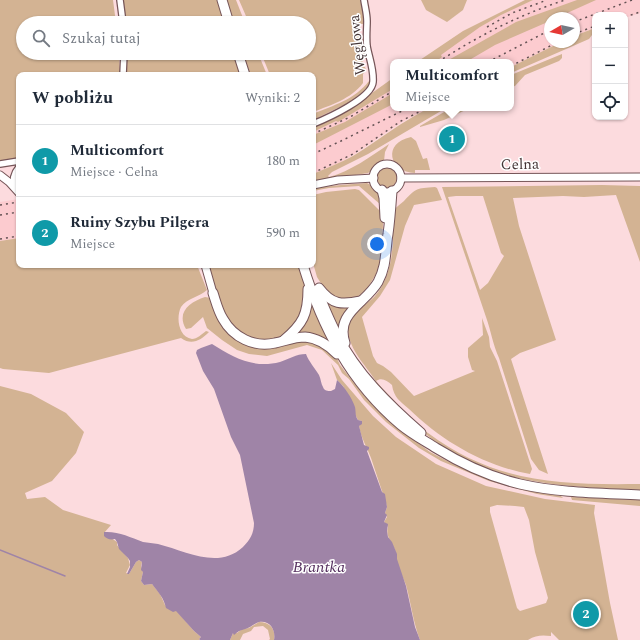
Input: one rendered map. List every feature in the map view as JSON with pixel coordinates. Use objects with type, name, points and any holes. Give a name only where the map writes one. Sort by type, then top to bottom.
[{"type":"main road","points":[[222,0],[227,16]]},
{"type":"main road","points":[[240,60],[244,72]]},
{"type":"main road","points":[[382,190],[388,235]]},
{"type":"main road","points":[[347,359],[342,336],[343,324],[350,312],[373,289],[383,271],[387,254],[392,191]]},
{"type":"main road","points":[[304,268],[311,283],[326,329],[347,359],[386,401],[448,456],[502,479],[535,487],[584,493],[640,495]]},
{"type":"main road","points":[[283,340],[296,329],[302,321],[308,303],[311,283],[309,268]]},
{"type":"main road","points":[[311,283],[330,300],[343,304],[362,301]]},
{"type":"main road","points":[[212,291],[223,319],[232,331],[240,337],[254,343],[263,344],[300,338],[316,339],[327,344],[347,359]]},
{"type":"street","points":[[120,0],[122,16]]},
{"type":"street","name":"Węglowa","points":[[316,122],[357,101],[366,95],[372,88],[373,68],[367,47],[367,21],[364,0]]},
{"type":"street","points":[[123,72],[124,60]]},
{"type":"street","points":[[0,164],[16,161]]},
{"type":"street","points":[[386,164],[396,168],[400,173],[401,178],[398,187],[392,191],[382,190],[375,184],[374,178],[377,168],[386,164]]},
{"type":"street","points":[[16,174],[13,182],[16,188]]},
{"type":"street","points":[[0,175],[16,189]]},
{"type":"street","name":"Celna","points":[[401,178],[640,177]]},
{"type":"street","points":[[316,184],[338,180],[374,178]]},
{"type":"street","points":[[201,268],[212,291]]},
{"type":"street","points":[[206,268],[212,291]]},
{"type":"shaded area","points":[[0,0],[113,0],[115,16],[16,16],[16,60],[119,60],[120,72],[16,72],[16,158],[0,161]]},
{"type":"shaded area","points":[[122,0],[217,0],[222,16],[125,16]]},
{"type":"shaded area","points":[[225,0],[236,0],[242,16],[231,16]]},
{"type":"shaded area","points":[[239,0],[362,0],[366,19],[364,24],[359,24],[356,27],[363,41],[367,54],[358,66],[365,67],[366,70],[363,74],[363,83],[358,89],[347,97],[316,111],[316,72],[269,72],[264,60],[316,60],[316,16],[246,16]]},
{"type":"shaded area","points":[[421,0],[467,0],[463,10],[447,22],[426,10]]},
{"type":"shaded area","points":[[525,0],[533,0],[480,27],[441,55],[442,57],[439,59],[421,59],[463,31]]},
{"type":"shaded area","points":[[533,0],[640,0],[640,13],[628,17],[628,12],[592,12],[592,29],[580,34],[580,12],[544,12],[544,48],[549,48],[514,66],[514,59],[429,59],[453,38],[507,10]]},
{"type":"shaded area","points":[[577,0],[596,0],[569,12],[544,12],[544,24],[495,45],[471,59],[450,59],[516,22]]},
{"type":"shaded area","points":[[592,29],[592,35],[589,39],[580,43],[580,34]]},
{"type":"shaded area","points":[[549,48],[568,48],[514,72],[514,66]]},
{"type":"shaded area","points":[[562,54],[562,58],[559,61],[525,75],[514,86],[514,74]]},
{"type":"shaded area","points":[[127,60],[236,60],[240,72],[126,72]]},
{"type":"shaded area","points":[[244,60],[261,60],[266,72],[248,72]]},
{"type":"shaded area","points":[[390,80],[390,91],[338,122],[336,121],[316,131],[316,125],[358,103]]},
{"type":"shaded area","points":[[369,81],[371,81],[368,89],[358,98],[316,119],[316,113],[336,105],[363,88]]},
{"type":"shaded area","points":[[390,88],[390,111],[423,111],[402,122],[353,155],[316,173],[316,129]]},
{"type":"shaded area","points":[[390,95],[390,106],[316,143],[316,134],[345,122]]},
{"type":"shaded area","points":[[423,111],[441,111],[368,154],[332,172],[328,176],[329,177],[353,167],[389,144],[385,152],[384,161],[368,173],[316,182],[316,173],[353,156]]},
{"type":"shaded area","points":[[446,111],[464,111],[444,120],[420,126]]},
{"type":"shaded area","points":[[411,137],[416,141],[423,159],[427,158],[430,170],[415,170],[415,173],[399,168],[395,163],[392,157],[396,145],[402,140]]},
{"type":"shaded area","points":[[387,168],[394,171],[397,178],[394,185],[387,188],[380,185],[377,178],[380,171]]},
{"type":"shaded area","points":[[367,183],[377,192],[381,205],[359,186],[316,190],[316,188]]},
{"type":"shaded area","points":[[640,186],[640,262],[616,195],[513,198],[519,226],[556,340],[520,353],[511,359],[548,474],[539,470],[531,459],[488,322],[442,187]],"holes":[[[483,196],[501,253],[504,256],[488,283],[480,290],[448,197]]]},
{"type":"shaded area","points":[[435,187],[437,188],[442,200],[414,205],[405,226],[390,280],[380,296],[362,317],[373,356],[377,363],[391,372],[414,396],[475,371],[472,370],[468,357],[468,348],[483,335],[482,318],[489,337],[490,347],[497,361],[532,469],[530,474],[496,465],[450,442],[435,432],[400,401],[394,393],[392,385],[382,379],[376,381],[410,417],[428,433],[453,450],[478,462],[529,478],[583,483],[640,484],[640,490],[545,483],[515,477],[486,468],[459,456],[432,439],[392,403],[379,388],[358,357],[349,338],[349,325],[354,315],[375,296],[385,279],[391,260],[393,212],[415,191]]},
{"type":"shaded area","points":[[355,189],[359,190],[380,211],[383,222],[382,256],[376,274],[367,289],[357,297],[348,301],[331,296],[317,277],[314,268],[316,268],[316,194]]},
{"type":"shaded area","points":[[16,199],[16,238],[0,241],[0,202]]},
{"type":"shaded area","points":[[16,238],[16,268],[198,268],[207,290],[181,307],[179,311],[179,326],[184,335],[192,339],[198,337],[206,331],[209,332],[193,342],[189,342],[181,338],[49,373],[0,368],[0,241]]},
{"type":"shaded area","points":[[209,268],[300,268],[305,288],[302,319],[293,328],[277,338],[269,340],[251,339],[236,330],[229,323],[216,295]]},
{"type":"shaded area","points":[[205,297],[211,298],[235,338],[288,342],[312,340],[335,354],[340,365],[362,393],[406,434],[430,452],[483,477],[507,485],[561,496],[563,498],[537,494],[489,481],[441,461],[419,448],[386,422],[364,400],[349,379],[342,373],[338,365],[322,350],[307,345],[267,356],[249,354],[237,350],[207,328],[203,317],[191,328],[186,329],[183,323],[183,318],[186,308]]},
{"type":"shaded area","points":[[324,299],[354,305],[340,322],[338,332]]},
{"type":"shaded area","points":[[312,301],[330,342],[295,336]]},
{"type":"shaded area","points":[[331,363],[342,380],[373,416],[396,437],[436,464],[486,486],[545,499],[595,505],[594,513],[618,640],[559,640],[551,632],[551,636],[539,636],[528,640],[420,640],[406,585],[398,565],[395,549],[388,537],[388,527],[384,522],[387,517],[385,513],[387,507],[360,430],[359,426],[362,421],[358,420],[355,414],[355,408],[343,386],[337,380]],"holes":[[[497,505],[524,507],[529,520],[535,552],[548,598],[546,603],[520,611],[517,608],[490,512],[490,507]]]},
{"type":"shaded area","points":[[0,386],[31,394],[66,413],[84,432],[76,453],[52,481],[25,493],[27,499],[45,497],[63,510],[111,525],[104,533],[117,542],[117,545],[128,558],[130,565],[126,573],[129,574],[136,562],[139,560],[142,562],[141,566],[143,572],[141,581],[144,585],[152,584],[160,594],[165,605],[173,611],[176,610],[201,637],[199,639],[200,640],[0,640]]},
{"type":"shaded area","points":[[571,497],[640,500],[640,506],[572,500]]},
{"type":"shaded area","points":[[259,622],[266,623],[273,629],[274,640],[269,640],[268,630],[263,626],[254,627],[251,631],[243,634],[240,640],[230,640],[233,633],[249,628]]},
{"type":"water","name":"Brantka","points":[[212,344],[236,357],[252,363],[261,364],[280,362],[306,354],[319,375],[324,389],[331,391],[335,389],[337,380],[348,392],[355,407],[357,418],[358,420],[362,421],[362,424],[359,426],[364,445],[369,447],[367,451],[382,492],[385,494],[387,507],[385,513],[387,515],[384,522],[388,524],[388,537],[397,554],[415,627],[420,640],[274,640],[274,633],[271,626],[263,622],[259,622],[239,631],[234,635],[233,633],[230,640],[200,640],[199,639],[201,637],[176,611],[173,612],[166,608],[159,592],[152,584],[144,585],[141,581],[143,572],[141,570],[142,562],[139,560],[136,562],[129,574],[127,574],[130,567],[130,561],[119,549],[115,539],[106,538],[104,536],[104,532],[119,533],[143,542],[158,544],[202,557],[213,558],[233,554],[243,547],[250,539],[254,523],[240,455],[231,437],[214,389],[203,371],[196,353],[197,350]]},
{"type":"waterway","points":[[0,550],[65,576]]},
{"type":"railway","points":[[487,27],[512,13],[547,0]]},
{"type":"railway","points":[[443,59],[468,43],[515,19],[565,0]]},
{"type":"railway","points":[[580,20],[632,0]]},
{"type":"railway","points":[[628,16],[640,12]]},
{"type":"railway","points":[[580,32],[592,27]]},
{"type":"railway","points":[[494,59],[544,33]]},
{"type":"railway","points":[[514,64],[546,48]]},
{"type":"railway","points":[[316,133],[350,117],[390,93]]},
{"type":"railway","points":[[316,153],[402,111]]},
{"type":"railway","points":[[316,172],[353,154],[401,121],[421,111]]},
{"type":"railway","points":[[0,205],[16,202]]},
{"type":"railway","points":[[0,215],[16,212]]},
{"type":"railway","points":[[0,239],[16,236]]},
{"type":"place","name":"Multicomfort","points":[[452,139]]},
{"type":"place","name":"Ruiny Szybu Pilgera","points":[[586,614]]}]
